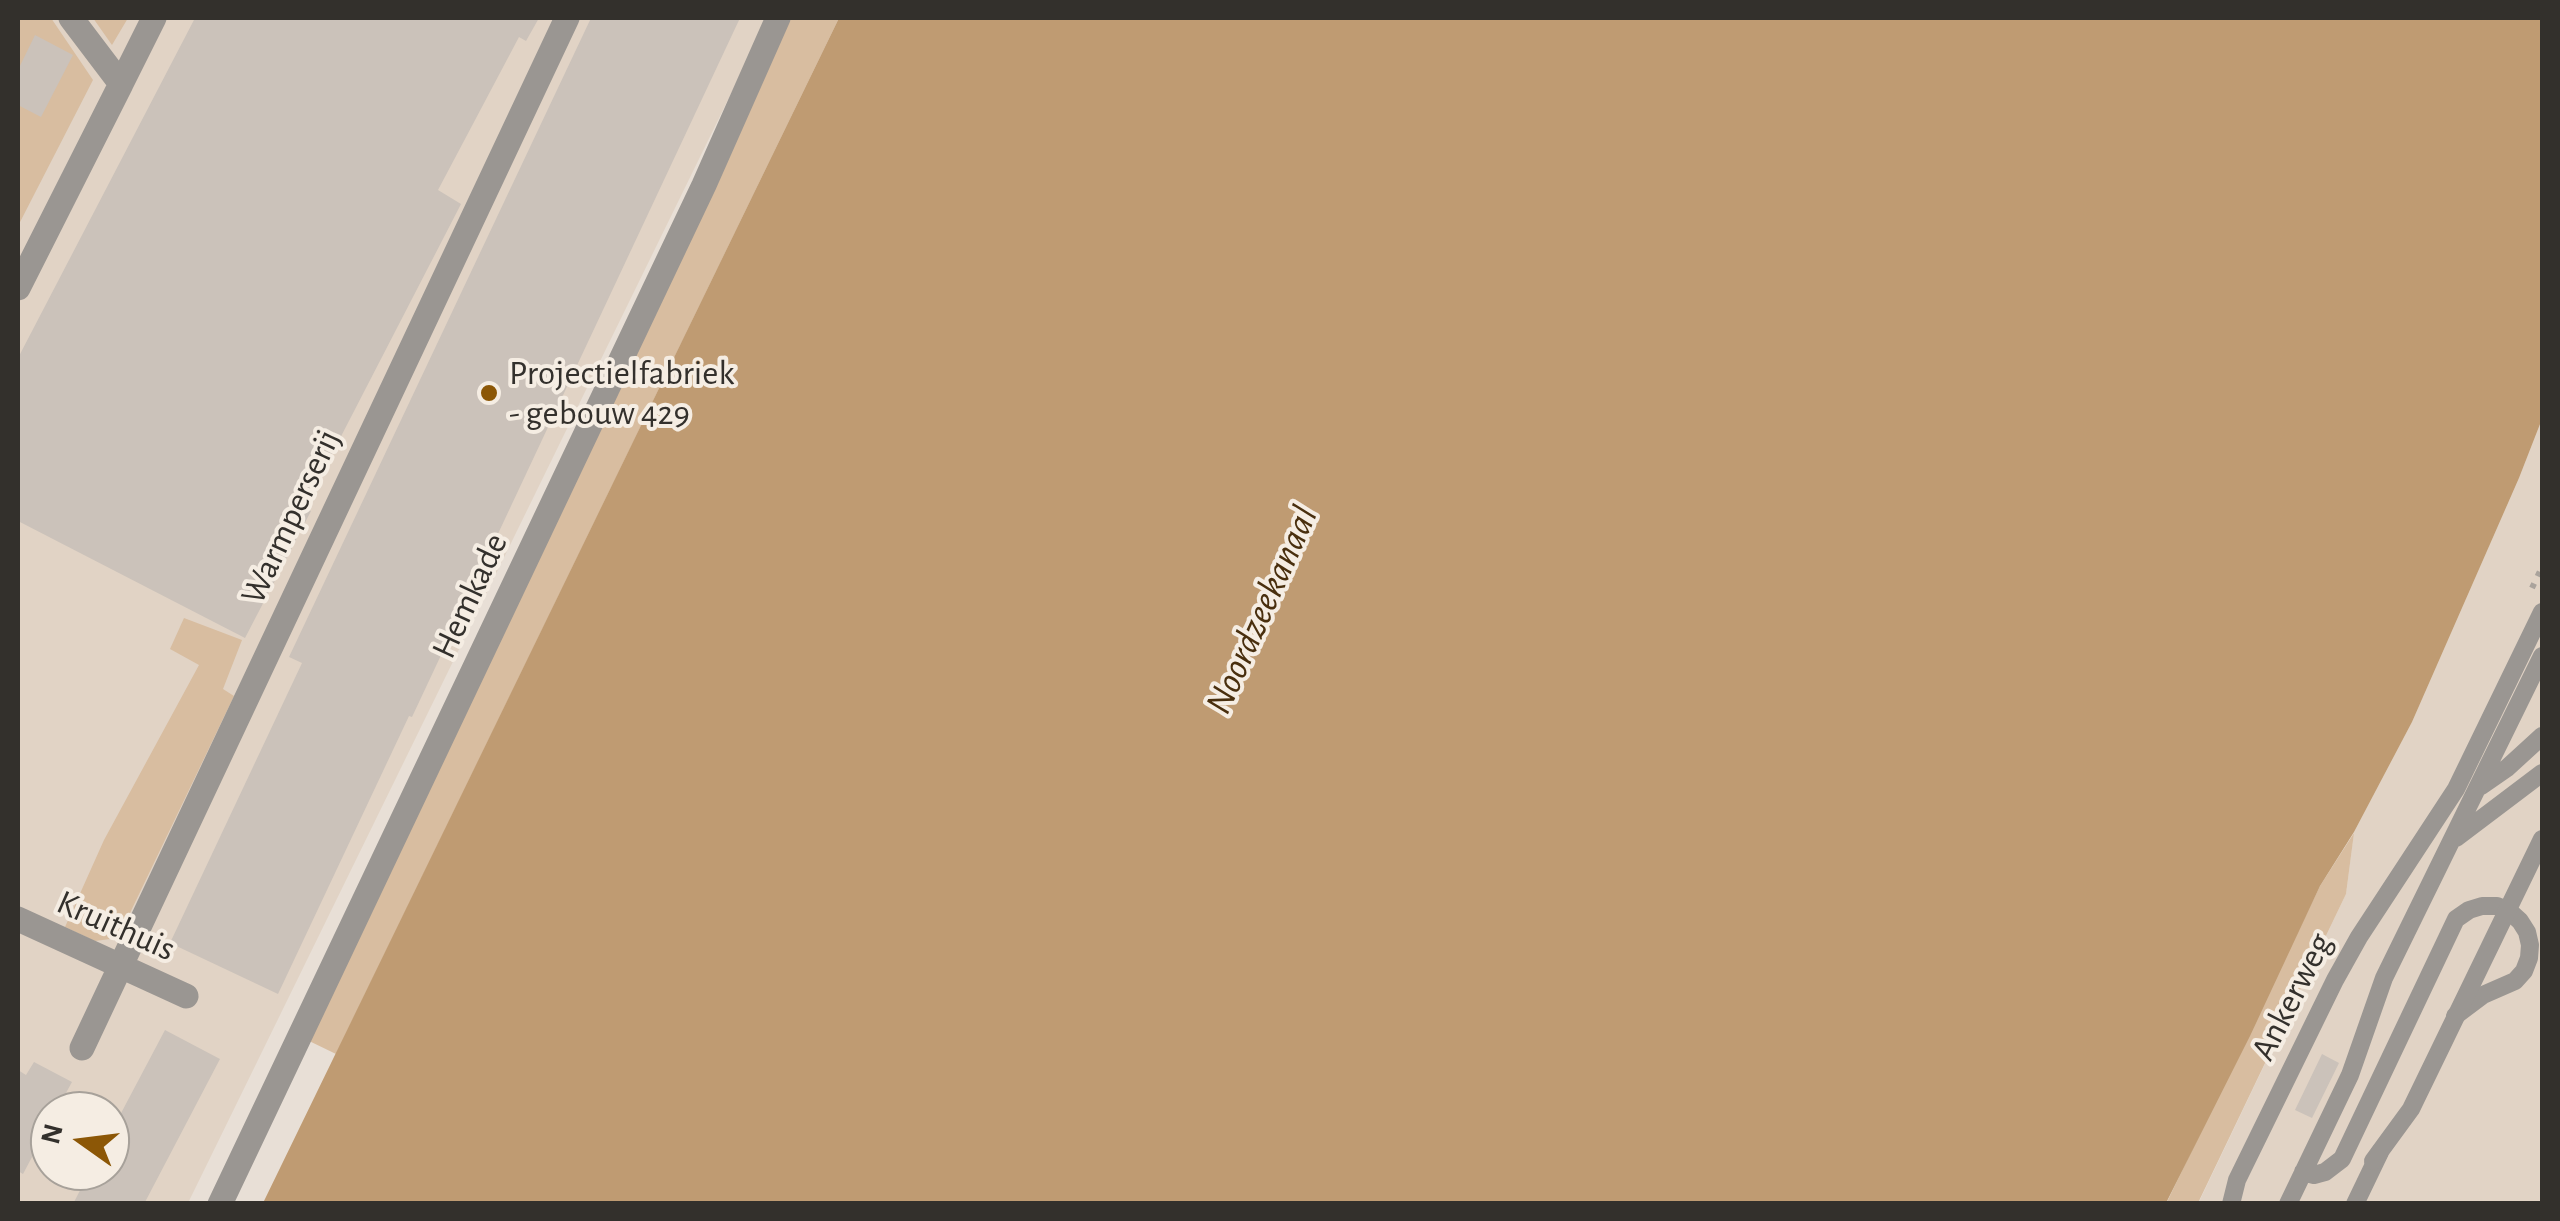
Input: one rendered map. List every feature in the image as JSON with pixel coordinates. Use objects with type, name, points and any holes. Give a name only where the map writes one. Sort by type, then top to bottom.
[{"type":"street","points":[[71,18],[121,84]]},
{"type":"street","points":[[18,288],[154,18]]},
{"type":"street","name":"Warmperserij","points":[[82,1048],[566,18]]},
{"type":"street","name":"Hemkade","points":[[220,1204],[704,185],[778,18]]},
{"type":"street","name":"Kruithuis","points":[[18,919],[186,996]]},
{"type":"lane","name":"Ankerweg","points":[[2231,1204],[2237,1180],[2335,980],[2456,790],[2542,612]]},
{"type":"lane","name":"Ankerweg","points":[[2288,1204],[2350,1075],[2384,978],[2542,656]]},
{"type":"lane","name":"Ankerweg","points":[[2478,788],[2542,736]]},
{"type":"lane","name":"Ankerweg","points":[[2452,841],[2542,772]]},
{"type":"lane","points":[[2456,790],[2478,788]]},
{"type":"lane","points":[[2430,830],[2437,846],[2452,841]]},
{"type":"lane","points":[[2353,1204],[2374,1160],[2411,1108],[2542,839]]},
{"type":"lane","points":[[2304,1172],[2325,1172],[2342,1159],[2456,918],[2482,906],[2497,906],[2510,912],[2527,932],[2529,958],[2524,971],[2515,981],[2465,1006],[2449,1021],[2436,1039],[2353,1204]]},
{"type":"shaded area","points":[[18,18],[768,18],[188,1203],[18,1203]]},
{"type":"shaded area","points":[[18,18],[51,18],[93,80],[18,226]]},
{"type":"shaded area","points":[[93,18],[128,18],[112,45]]},
{"type":"shaded area","points":[[784,18],[839,18],[336,1054],[305,1039]]},
{"type":"shaded area","points":[[2542,419],[2542,1203],[2198,1204],[2346,894],[2354,832],[2412,722]]},
{"type":"shaded area","points":[[184,618],[242,640],[223,689],[234,696],[118,938],[95,941],[65,927],[104,840],[199,665],[170,649]]},
{"type":"shaded area","points":[[2354,833],[2346,894],[2198,1203],[2166,1204],[2320,886]]},
{"type":"water","name":"Noordzeekanaal","points":[[839,18],[2542,18],[2542,419],[2412,722],[2354,832],[2320,886],[2166,1203],[263,1203]]},
{"type":"building","points":[[195,18],[539,18],[526,41],[519,37],[438,190],[461,204],[304,508],[311,511],[245,638],[18,521],[18,358]]},
{"type":"building","name":"Projectielfabriek - gebouw 429","points":[[591,18],[740,18],[278,994],[170,943],[302,663],[289,657]]},
{"type":"building","points":[[35,35],[73,55],[41,117],[18,105],[18,70]]},
{"type":"building","points":[[165,1030],[220,1059],[144,1204],[73,1204],[80,1191],[130,1191],[130,1096]]},
{"type":"building","points":[[2322,1054],[2339,1063],[2312,1118],[2295,1110]]},
{"type":"building","points":[[34,1062],[72,1082],[67,1091],[30,1091],[30,1161],[23,1174],[18,1171],[18,1070],[26,1075]]},
{"type":"place","name":"Projectielfabriek - gebouw 429","points":[[489,393]]}]
